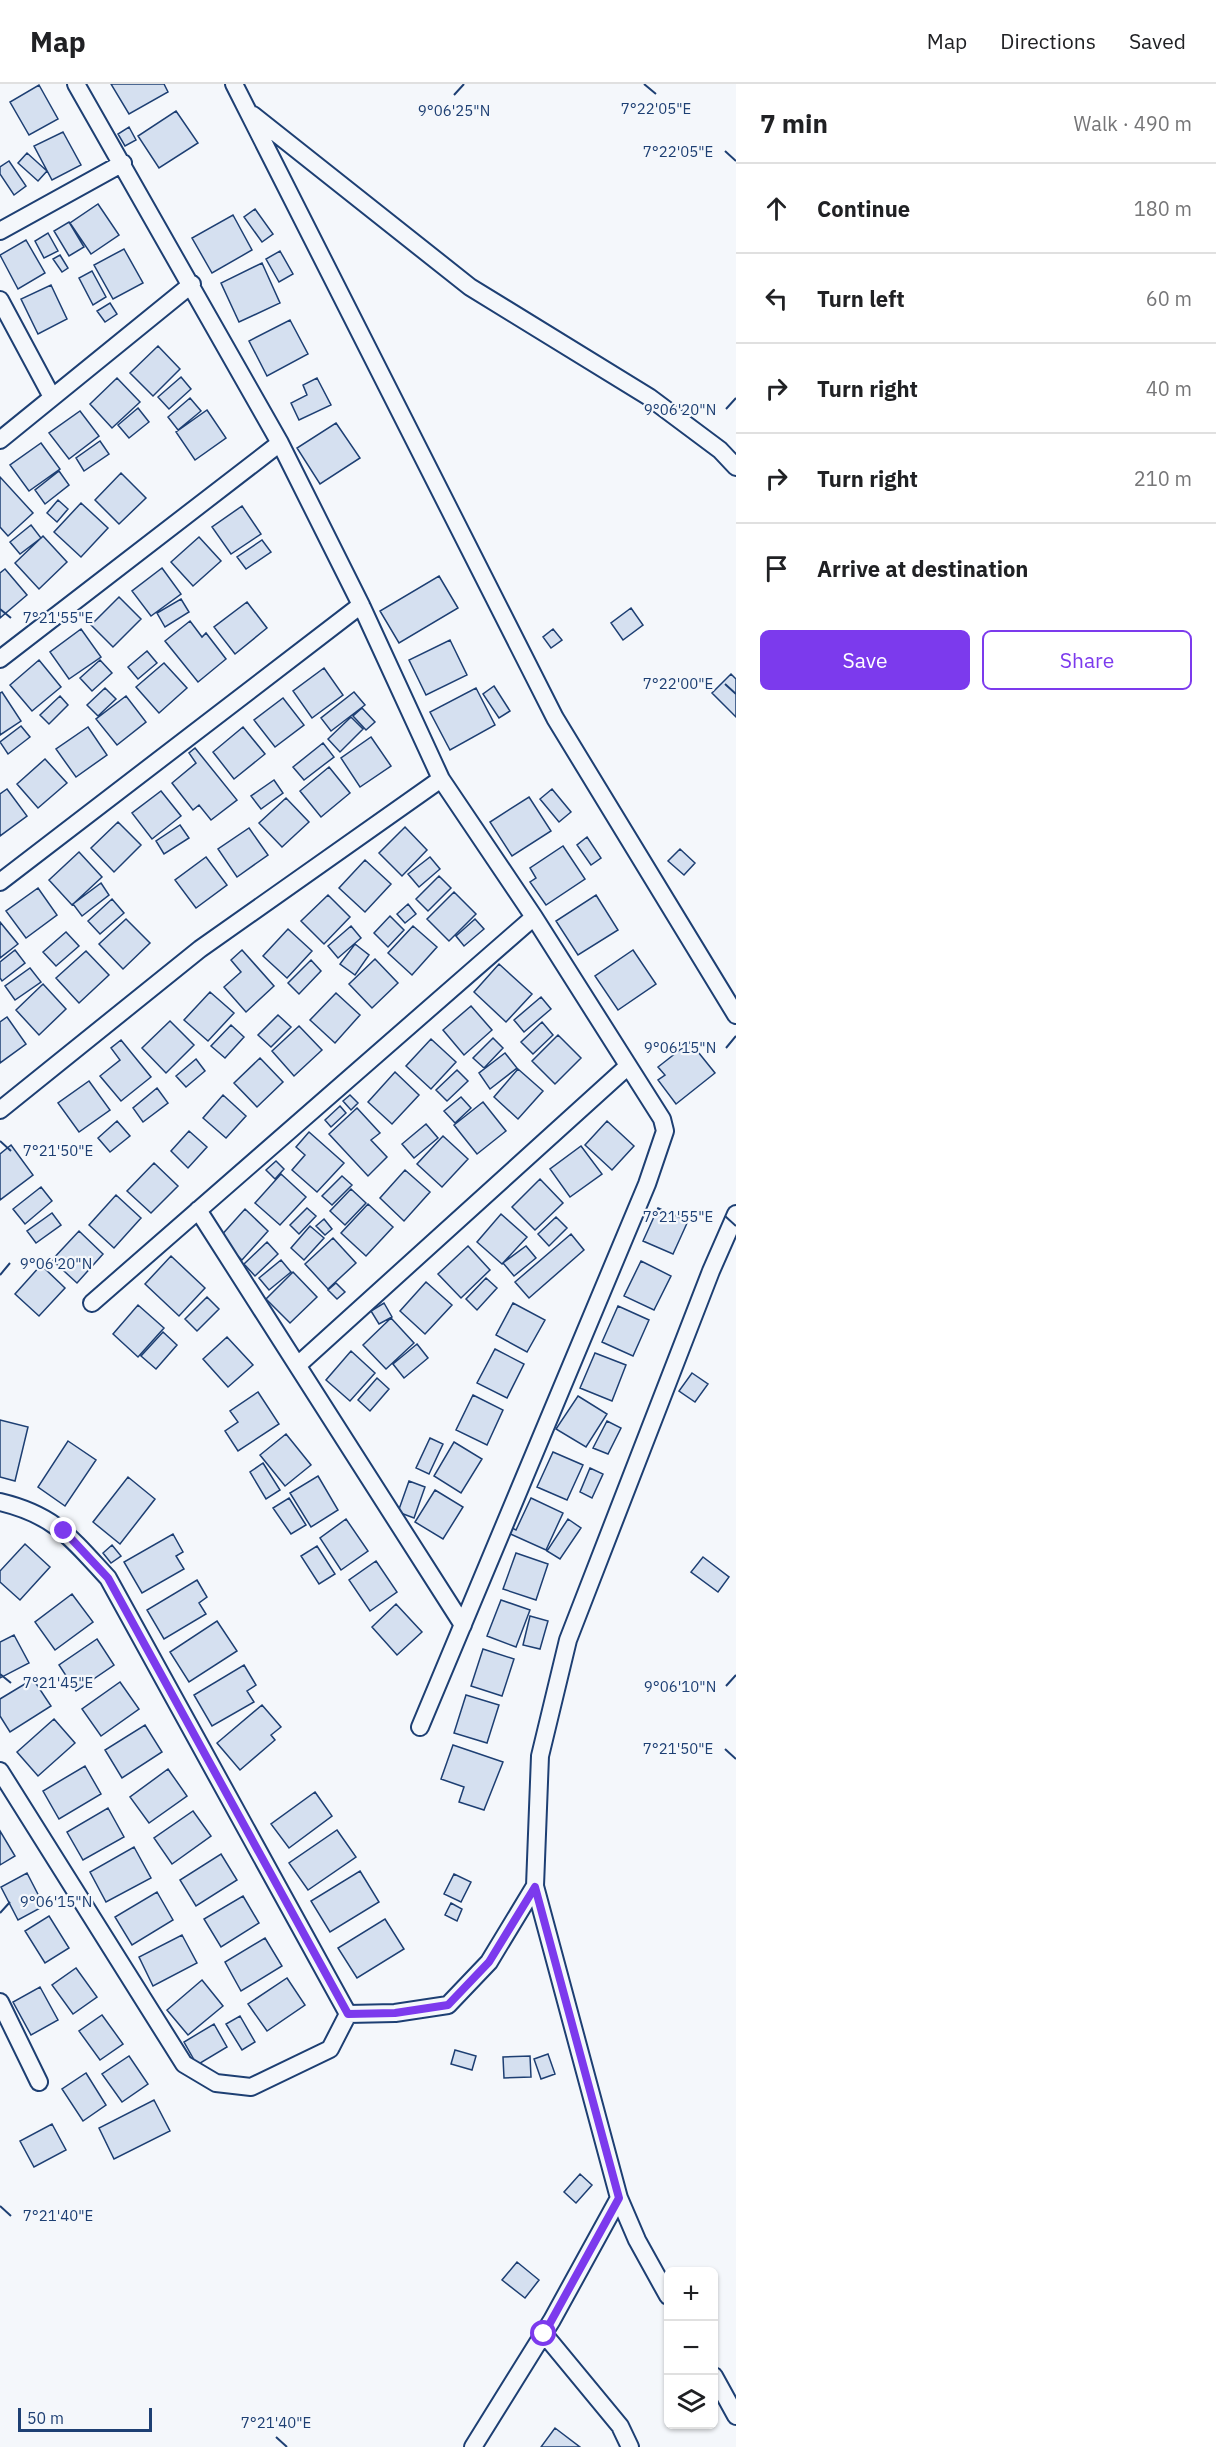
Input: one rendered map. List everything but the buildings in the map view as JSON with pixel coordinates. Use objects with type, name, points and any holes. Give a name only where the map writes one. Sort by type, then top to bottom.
[{"type":"street","points":[[76,84],[192,284],[280,443],[362,605],[441,779],[534,917],[662,1119],[665,1131],[662,1144],[420,1728]]},
{"type":"street","points":[[234,84],[555,718],[736,1015]]},
{"type":"street","points":[[248,110],[470,287],[649,396],[720,450],[736,467]]},
{"type":"street","points":[[0,231],[123,163]]},
{"type":"street","points":[[0,440],[192,284]]},
{"type":"street","points":[[0,300],[52,397]]},
{"type":"street","points":[[0,658],[280,443]]},
{"type":"street","points":[[0,882],[362,605]]},
{"type":"street","points":[[0,1110],[200,949],[441,779]]},
{"type":"street","points":[[92,1303],[534,917]]},
{"type":"street","points":[[299,1364],[627,1066]]},
{"type":"street","points":[[198,1210],[299,1364],[463,1624]]},
{"type":"street","points":[[664,2287],[637,2240],[619,2198],[535,1887],[540,1756],[568,1640],[711,1271],[736,1214]]},
{"type":"street","points":[[0,1502],[26,1508],[64,1531],[108,1578],[348,2014]]},
{"type":"street","points":[[0,1770],[184,2064],[216,2083],[251,2087],[330,2049],[348,2014]]},
{"type":"street","points":[[348,2014],[395,2013],[448,2005],[489,1962],[535,1887]]},
{"type":"street","points":[[0,2002],[39,2082]]},
{"type":"street","points":[[473,2447],[544,2334],[619,2198]]},
{"type":"street","points":[[544,2334],[620,2426],[630,2447]]},
{"type":"street","points":[[718,2383],[736,2416]]},
{"type":"route","points":[[64,1531],[108,1578],[348,2014],[395,2013],[448,2005],[489,1962],[535,1887],[619,2198],[544,2334]]}]
